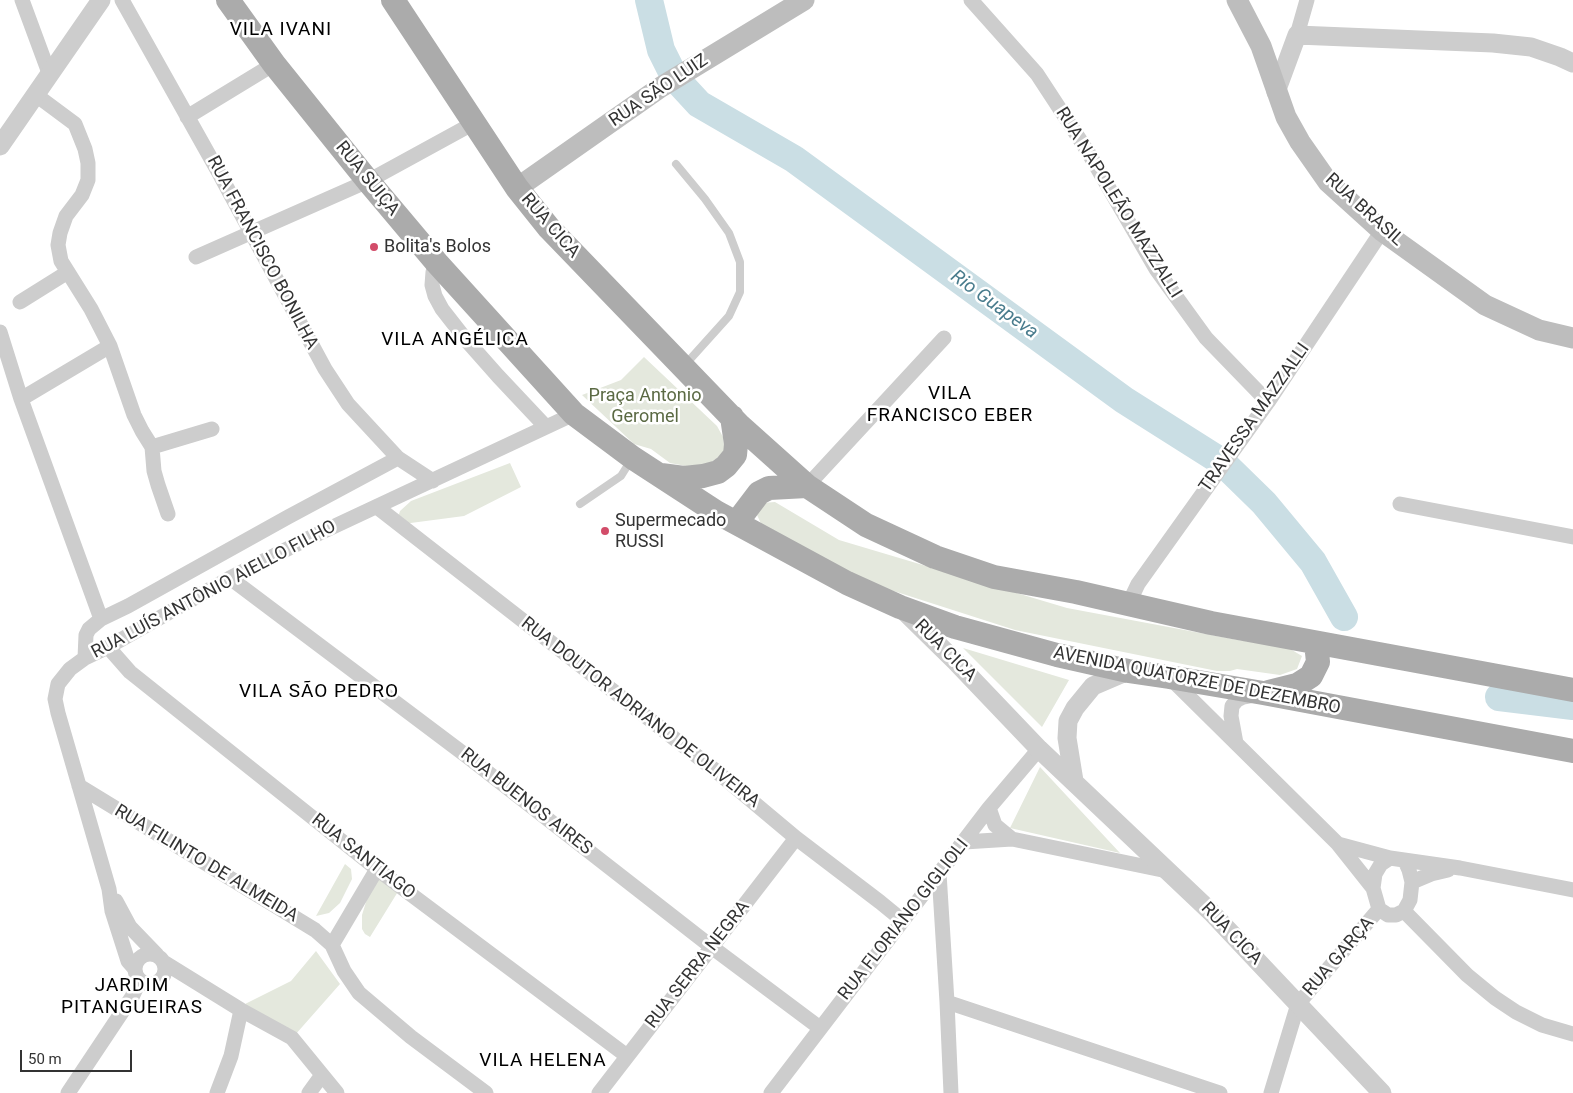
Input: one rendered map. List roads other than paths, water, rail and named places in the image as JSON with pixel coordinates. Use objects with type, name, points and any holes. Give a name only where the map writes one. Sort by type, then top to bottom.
[{"type":"main road","name":"RUA SUIÇA","points":[[228,0],[274,64],[368,182],[436,263],[574,414],[632,458],[667,480]]},
{"type":"main road","name":"RUA CICA","points":[[393,0],[517,188],[549,228],[736,422]]},
{"type":"main road","name":"RUA SÃO LUIZ","points":[[517,188],[660,87],[804,0]]},
{"type":"main road","name":"RUA BRASIL","points":[[1238,0],[1261,46],[1286,117],[1300,142],[1328,182],[1382,231],[1485,306],[1539,330],[1573,338]]},
{"type":"main road","points":[[736,422],[807,486],[866,526],[934,557],[994,577],[1076,592],[1211,623],[1573,690]]},
{"type":"main road","points":[[667,480],[703,476],[718,472],[726,466],[735,455],[736,422]]},
{"type":"main road","name":"AVENIDA QUATORZE DE DEZEMBRO","points":[[667,480],[716,512],[847,583],[900,607],[955,627],[1057,655],[1128,671],[1573,751]]},
{"type":"main road","points":[[737,522],[759,493],[769,488],[807,486]]},
{"type":"main road","points":[[1263,694],[1297,685],[1311,676],[1318,662],[1316,643]]},
{"type":"street","points":[[22,0],[49,73]]},
{"type":"street","points":[[0,146],[101,0]]},
{"type":"street","name":"RUA FRANCISCO BONILHA","points":[[122,0],[187,118],[220,173],[329,376],[348,404],[398,458],[432,481]]},
{"type":"street","name":"RUA NAPOLEÃO MAZZALLI","points":[[971,0],[1038,74],[1088,152],[1156,269],[1206,338],[1268,402]]},
{"type":"street","points":[[1276,92],[1297,35],[1307,0]]},
{"type":"street","points":[[1297,35],[1493,43],[1531,47],[1573,63]]},
{"type":"street","points":[[187,118],[274,64]]},
{"type":"street","points":[[36,95],[75,124],[88,163],[88,180],[82,195],[66,216],[58,245],[62,261],[91,309],[110,346],[134,415],[152,447],[154,471],[168,514]]},
{"type":"street","points":[[196,257],[368,182],[474,123]]},
{"type":"street","name":"TRAVESSA MAZZALLI","points":[[1128,605],[1138,584],[1268,402],[1382,231]]},
{"type":"street","points":[[436,263],[432,285],[442,309],[467,341],[546,427]]},
{"type":"street","points":[[20,302],[68,272]]},
{"type":"street","points":[[0,332],[21,399],[101,619]]},
{"type":"street","points":[[807,486],[944,338]]},
{"type":"street","points":[[21,399],[110,346]]},
{"type":"street","name":"RUA LUÍS ANTÔNIO AIELLO FILHO","points":[[79,786],[55,699],[58,684],[70,669],[85,658],[230,578],[305,540],[574,414]]},
{"type":"street","points":[[152,447],[212,429]]},
{"type":"street","points":[[85,658],[86,635],[101,619],[398,458]]},
{"type":"street","points":[[1400,504],[1573,537]]},
{"type":"street","name":"RUA DOUTOR ADRIANO DE OLIVEIRA","points":[[377,507],[716,771],[796,838],[902,920]]},
{"type":"street","name":"RUA BUENOS AIRES","points":[[230,578],[468,757],[713,948],[820,1028]]},
{"type":"street","name":"RUA CICA","points":[[900,607],[955,661],[1039,749],[1211,912],[1382,1093]]},
{"type":"street","name":"RUA SANTIAGO","points":[[108,647],[130,672],[377,869],[628,1056]]},
{"type":"street","points":[[1074,781],[1067,738],[1068,721],[1075,708],[1093,686],[1128,671]]},
{"type":"street","points":[[1169,677],[1338,844],[1372,888],[1379,910],[1388,915],[1396,915],[1404,911],[1410,900],[1412,882],[1409,870],[1397,860]]},
{"type":"street","points":[[1236,743],[1230,716],[1232,706],[1236,700],[1243,697],[1263,694]]},
{"type":"street","name":"RUA FLORIANO GIGLIOLI","points":[[771,1093],[989,808],[1039,749]]},
{"type":"street","points":[[79,786],[110,889],[130,927],[161,959],[165,970],[159,981],[150,984],[137,974],[128,961],[112,911],[110,889]]},
{"type":"street","name":"RUA FILINTO DE ALMEIDA","points":[[79,786],[315,930],[332,945]]},
{"type":"street","points":[[989,808],[995,825],[1012,839]]},
{"type":"street","name":"RUA SERRA NEGRA","points":[[599,1093],[713,948],[796,838]]},
{"type":"street","points":[[964,842],[1012,839],[1167,871]]},
{"type":"street","points":[[1338,844],[1397,860],[1460,868],[1573,890]]},
{"type":"street","points":[[1372,888],[1374,874],[1380,864],[1397,860]]},
{"type":"street","points":[[1412,882],[1431,874],[1460,868]]},
{"type":"street","points":[[377,869],[332,945],[344,971],[359,993],[411,1037],[486,1093]]},
{"type":"street","points":[[939,873],[951,1093]]},
{"type":"street","name":"RUA GARÇA","points":[[1298,1004],[1379,910]]},
{"type":"street","points":[[1404,911],[1467,974],[1495,998],[1516,1012],[1542,1025],[1573,1034]]},
{"type":"street","points":[[68,1093],[132,997],[137,974],[136,964],[142,956],[150,954],[161,959],[241,1010],[292,1038],[337,1093]]},
{"type":"street","points":[[947,1002],[1220,1093]]},
{"type":"street","points":[[1271,1093],[1298,1004]]},
{"type":"street","points":[[217,1093],[231,1056],[241,1010]]},
{"type":"street","points":[[309,1093],[322,1074]]},
{"type":"lane","points":[[676,164],[705,199],[729,233],[740,262],[740,292],[729,316],[683,367]]},
{"type":"lane","points":[[580,504],[621,476],[632,458]]},
{"type":"waterway","name":"Rio Guapeva","points":[[649,0],[661,50],[675,78],[699,104],[794,159],[1124,400],[1222,462],[1264,503],[1313,562],[1344,617]]},
{"type":"waterway","name":"Rio Guapeva","points":[[1499,697],[1573,706]]},
{"type":"place","name":"Bolita's Bolos","points":[[374,247]]},
{"type":"place","name":"Supermecado RUSSI","points":[[605,531]]},
{"type":"district","name":"VILA IVANI","points":[[281,30]]},
{"type":"district","name":"VILA ANGÉLICA","points":[[455,340]]},
{"type":"district","name":"VILA FRANCISCO EBER","points":[[950,405]]},
{"type":"district","name":"VILA SÃO PEDRO","points":[[319,692]]},
{"type":"district","name":"JARDIM PITANGUEIRAS","points":[[132,997]]},
{"type":"district","name":"VILA HELENA","points":[[543,1061]]},
{"type":"park label","name":"Praça Antonio Geromel","points":[[645,406]]}]
